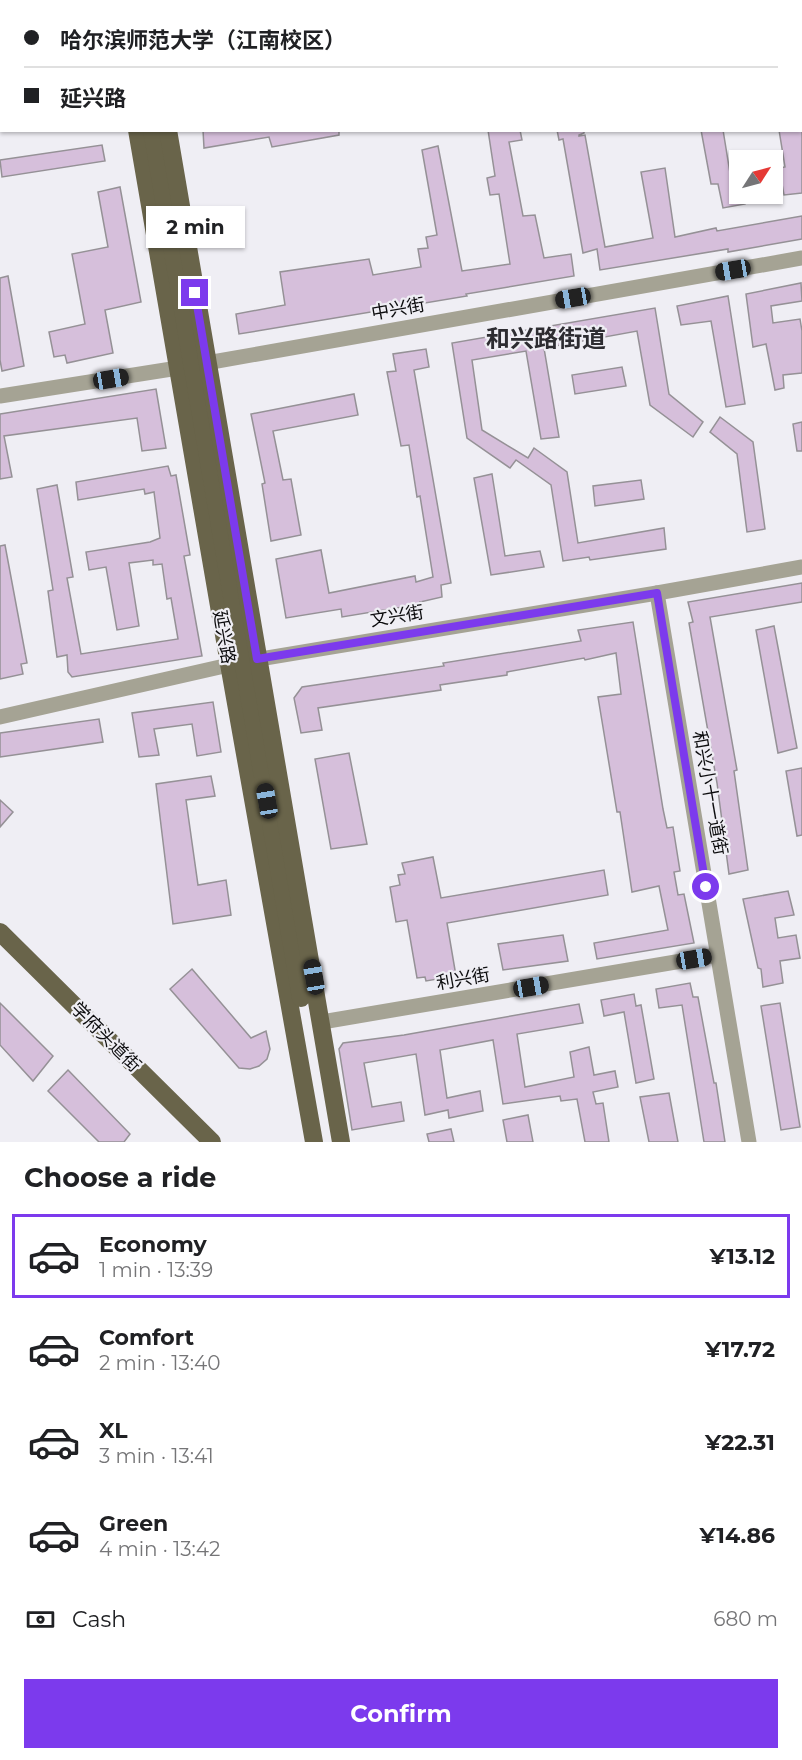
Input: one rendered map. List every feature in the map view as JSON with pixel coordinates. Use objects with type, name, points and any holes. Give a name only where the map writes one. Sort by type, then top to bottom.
[{"type":"main road","name":"延兴路","points":[[137,132],[192,365],[243,662],[314,1142]]},
{"type":"main road","points":[[152,132],[192,365]]},
{"type":"main road","name":"延兴路","points":[[168,132],[192,365],[243,662],[322,1022],[341,1142]]},
{"type":"main road","points":[[243,662],[326,1142]]},
{"type":"main road","name":"学府头道街","points":[[0,932],[212,1142]]},
{"type":"main road","name":"学府头道街","points":[[0,946],[194,1142]]},
{"type":"street","name":"中兴街","points":[[0,396],[192,365],[802,258]]},
{"type":"street","name":"文兴街","points":[[0,717],[243,662],[802,567]]},
{"type":"street","name":"和兴小十一道街","points":[[657,593],[748,1142]]},
{"type":"street","name":"利兴街","points":[[322,1022],[717,955]]},
{"type":"building","points":[[203,132],[339,132],[339,135],[272,147],[269,137],[204,148]]},
{"type":"building","points":[[488,132],[520,132],[522,140],[509,142],[523,216],[535,215],[544,258],[571,254],[574,276],[239,334],[236,314],[285,305],[280,272],[369,259],[373,275],[421,267],[418,249],[428,248],[426,237],[437,235],[422,150],[438,146],[462,271],[510,264],[499,194],[490,195],[487,178],[495,176]]},
{"type":"building","points":[[557,132],[584,132],[579,136],[585,135],[605,247],[653,238],[641,172],[665,168],[675,237],[716,228],[717,231],[802,216],[802,239],[600,270],[597,249],[583,253],[563,139],[559,140]]},
{"type":"building","points":[[701,132],[723,132],[729,167],[729,204],[745,204],[723,208],[718,184],[711,184]]},
{"type":"building","points":[[779,132],[802,132],[802,193],[784,195],[783,167],[785,167]]},
{"type":"building","points":[[102,145],[105,161],[2,177],[0,160]]},
{"type":"building","points":[[120,187],[141,302],[105,310],[113,353],[67,363],[65,355],[54,357],[49,332],[85,324],[72,254],[108,247],[98,192]]},
{"type":"building","points":[[8,276],[24,366],[2,371],[0,278]]},
{"type":"building","points":[[801,283],[802,301],[771,306],[773,323],[800,319],[802,331],[802,373],[783,375],[784,388],[775,390],[766,344],[753,347],[746,294]]},
{"type":"building","points":[[728,296],[745,404],[726,407],[711,321],[681,325],[677,306]]},
{"type":"building","points":[[655,308],[669,394],[703,422],[693,437],[650,405],[637,331],[544,348],[559,437],[541,439],[526,351],[472,360],[482,430],[528,458],[534,448],[567,472],[578,543],[664,528],[666,549],[590,560],[589,557],[563,561],[551,485],[516,460],[510,468],[467,438],[452,343]]},
{"type":"building","points":[[426,349],[429,367],[414,370],[451,583],[441,585],[442,597],[420,602],[421,604],[342,617],[341,609],[286,618],[276,559],[321,550],[329,593],[415,576],[416,582],[433,577],[409,445],[401,446],[387,372],[396,371],[393,354]]},
{"type":"building","points":[[622,367],[626,386],[575,394],[572,375]]},
{"type":"building","points":[[156,389],[166,448],[142,451],[137,418],[4,436],[12,477],[0,479],[0,414]]},
{"type":"building","points":[[354,394],[358,415],[273,431],[283,480],[291,479],[301,535],[271,541],[262,484],[265,483],[251,414]]},
{"type":"building","points":[[720,417],[753,442],[765,529],[747,532],[737,454],[710,432]]},
{"type":"building","points":[[802,422],[802,451],[797,451],[793,424]]},
{"type":"building","points":[[168,466],[171,476],[176,475],[190,555],[184,556],[202,656],[72,677],[68,672],[67,655],[57,657],[48,591],[53,590],[37,489],[57,485],[73,577],[67,578],[81,654],[178,639],[171,598],[167,599],[162,564],[153,565],[153,560],[129,563],[139,626],[117,630],[106,567],[89,570],[86,552],[150,542],[160,538],[154,492],[145,494],[144,489],[78,500],[76,482]]},
{"type":"building","points":[[492,474],[505,556],[540,551],[544,567],[491,575],[474,478]]},
{"type":"building","points":[[641,480],[644,499],[595,506],[593,486]]},
{"type":"building","points":[[5,545],[27,663],[21,664],[23,674],[0,679],[0,546]]},
{"type":"building","points":[[802,583],[802,602],[710,617],[737,770],[734,771],[748,870],[729,874],[717,783],[689,623],[693,622],[688,602]]},
{"type":"building","points":[[633,622],[663,809],[667,828],[673,827],[680,871],[674,872],[678,895],[684,894],[694,943],[597,959],[594,943],[668,930],[659,886],[632,892],[620,812],[617,812],[598,697],[621,694],[616,653],[507,672],[507,675],[440,685],[441,690],[318,708],[322,730],[301,733],[294,698],[302,687],[444,666],[443,663],[581,641],[578,630]]},
{"type":"building","points":[[774,626],[797,748],[778,753],[756,630]]},
{"type":"building","points":[[213,702],[221,752],[197,756],[192,724],[154,729],[159,755],[139,757],[132,713]]},
{"type":"building","points":[[99,719],[103,742],[0,757],[0,733]]},
{"type":"building","points":[[349,753],[367,844],[331,849],[315,759]]},
{"type":"building","points":[[802,768],[802,835],[797,836],[786,771]]},
{"type":"building","points":[[211,776],[215,796],[186,800],[198,885],[226,880],[231,915],[173,924],[156,784]]},
{"type":"building","points":[[0,800],[13,812],[0,827]]},
{"type":"building","points":[[433,857],[441,898],[604,870],[608,895],[447,923],[456,976],[426,981],[425,977],[417,978],[407,920],[396,922],[390,887],[400,885],[398,875],[405,874],[402,863]]},
{"type":"building","points":[[788,891],[794,915],[775,918],[778,938],[796,935],[800,958],[780,961],[783,983],[763,987],[761,969],[758,968],[743,899]]},
{"type":"building","points":[[563,935],[568,961],[503,970],[498,944]]},
{"type":"building","points":[[192,969],[251,1038],[266,1031],[270,1049],[267,1059],[259,1066],[250,1069],[239,1068],[170,989]]},
{"type":"building","points":[[690,983],[693,997],[698,997],[714,1083],[716,1083],[725,1142],[704,1142],[682,1005],[659,1008],[656,989]]},
{"type":"building","points":[[634,994],[636,1006],[641,1005],[654,1079],[636,1083],[624,1012],[604,1016],[601,1000]]},
{"type":"building","points":[[0,1003],[53,1056],[33,1081],[0,1045]]},
{"type":"building","points":[[780,1003],[800,1127],[781,1130],[761,1006]]},
{"type":"building","points":[[579,1004],[583,1023],[517,1034],[525,1087],[574,1077],[570,1052],[589,1047],[594,1075],[615,1071],[618,1087],[593,1092],[596,1104],[603,1103],[609,1142],[585,1142],[577,1099],[561,1101],[560,1096],[503,1104],[493,1040],[440,1050],[447,1098],[480,1091],[483,1111],[449,1118],[448,1110],[425,1115],[416,1054],[364,1063],[372,1107],[401,1102],[404,1121],[352,1130],[339,1049],[343,1043],[404,1035]]},
{"type":"building","points":[[68,1070],[130,1134],[124,1142],[99,1142],[48,1091]]},
{"type":"building","points":[[669,1093],[678,1142],[649,1142],[640,1097]]},
{"type":"building","points":[[528,1115],[533,1142],[507,1142],[503,1120]]},
{"type":"building","points":[[451,1129],[454,1142],[429,1142],[427,1134]]},
{"type":"district","name":"和兴路街道","points":[[546,338]]},
{"type":"route","points":[[195,293],[257,659],[657,593],[706,887]]}]
